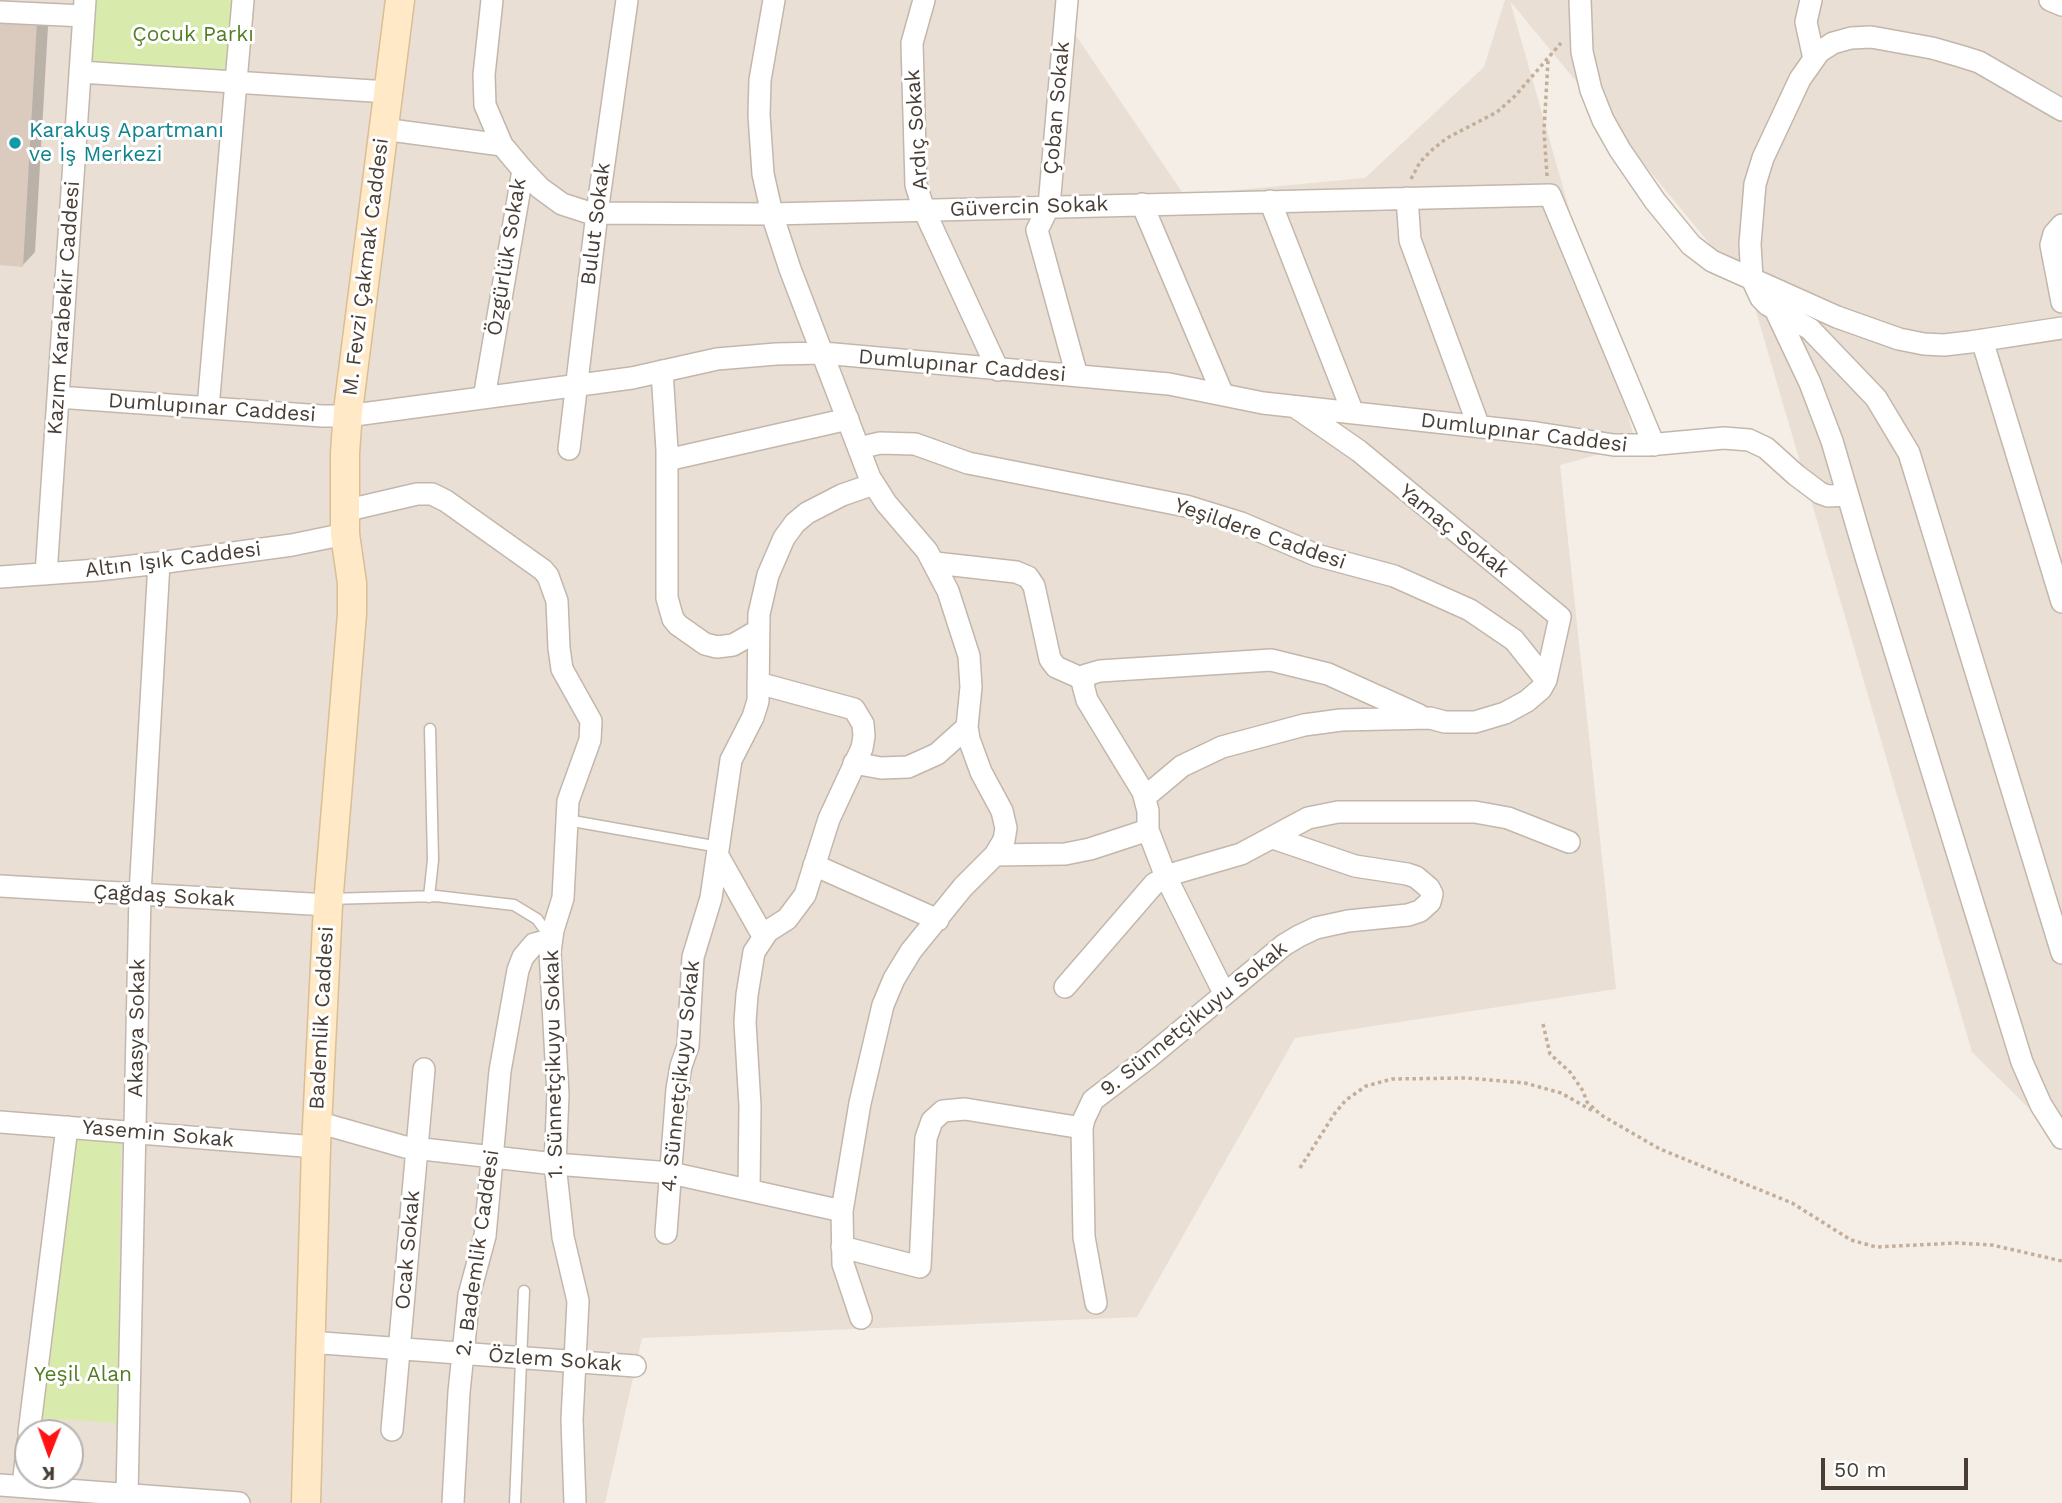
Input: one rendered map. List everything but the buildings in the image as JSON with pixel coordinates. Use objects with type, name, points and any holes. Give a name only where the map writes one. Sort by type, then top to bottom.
[{"type":"street","points":[[208,408],[243,0]]},
{"type":"street","name":"M. Fevzi Çakmak Caddesi","points":[[344,522],[347,416],[400,0]]},
{"type":"street","name":"Özgürlük Sokak","points":[[484,398],[523,170],[502,145],[487,114],[484,94],[492,0]]},
{"type":"street","name":"Bulut Sokak","points":[[569,449],[626,0]]},
{"type":"street","points":[[774,0],[760,80],[759,115],[763,174],[772,214],[790,270],[874,484],[886,503],[935,563],[957,617],[968,656],[971,687],[967,727],[974,755],[1005,820],[1004,840],[995,855],[963,887],[920,940],[901,966],[883,1005],[860,1102],[842,1211],[842,1247],[847,1280],[861,1318]]},
{"type":"street","name":"Ardıç Sokak","points":[[924,0],[912,43],[916,185],[924,210],[998,370]]},
{"type":"street","name":"Çoban Sokak","points":[[1067,0],[1049,206],[1037,230],[1077,376]]},
{"type":"street","points":[[1811,0],[1806,22],[1814,59]]},
{"type":"street","points":[[2050,0],[2062,5]]},
{"type":"street","points":[[0,12],[84,8]]},
{"type":"street","name":"Kazım Karabekir Caddesi","points":[[46,574],[84,8]]},
{"type":"street","points":[[1580,10],[1582,52],[1591,90],[1603,120],[1654,201],[1691,245],[1712,261],[1836,317],[1899,339],[1944,345],[2062,328]]},
{"type":"street","points":[[2062,110],[1979,62],[1931,48],[1871,37],[1851,38],[1833,43],[1819,52],[1800,79],[1763,158],[1755,184],[1750,244],[1752,279],[1761,298],[1810,329],[1875,398],[1909,453],[2062,953]]},
{"type":"street","points":[[80,72],[388,92]]},
{"type":"street","points":[[383,129],[502,145]]},
{"type":"street","name":"Güvercin Sokak","points":[[523,170],[540,188],[562,204],[580,211],[597,213],[772,214],[1550,195]]},
{"type":"street","points":[[1550,195],[1654,445]]},
{"type":"street","points":[[1407,198],[1408,232],[1413,253],[1479,427]]},
{"type":"street","points":[[1270,201],[1353,413]]},
{"type":"street","points":[[1142,204],[1223,395]]},
{"type":"street","points":[[2062,225],[2054,234],[2051,245],[2062,302]]},
{"type":"street","points":[[1775,309],[1822,414],[2025,1071],[2062,1139]]},
{"type":"street","points":[[1982,340],[2062,602]]},
{"type":"street","name":"Dumlupınar Caddesi","points":[[58,397],[347,416],[576,386],[717,359],[823,353],[1169,384],[1296,407],[1614,445],[1654,445],[1724,438],[1757,442],[1820,493],[1828,496],[1847,495]]},
{"type":"street","points":[[662,371],[667,460],[667,598],[673,619],[705,644],[717,647],[733,645],[759,630]]},
{"type":"street","name":"Yamaç Sokak","points":[[1296,407],[1359,451],[1560,617],[1546,680]]},
{"type":"street","points":[[667,460],[848,419]]},
{"type":"street","name":"Yeşildere Caddesi","points":[[859,448],[880,443],[915,444],[968,463],[1186,506],[1241,523],[1316,555],[1394,576],[1470,610],[1514,639],[1546,680]]},
{"type":"street","name":"4. Sünnetçikuyu Sokak","points":[[666,1233],[677,1088],[688,1046],[693,957],[710,905],[731,760],[753,717],[758,701],[759,614],[768,575],[774,557],[795,523],[825,503],[874,484]]},
{"type":"street","name":"1. Sünnetçikuyu Sokak","points":[[344,522],[417,494],[432,494],[446,501],[543,570],[557,601],[560,660],[570,685],[588,713],[592,730],[572,789],[567,820],[563,898],[551,940],[557,1082],[555,1164],[563,1237],[578,1301],[572,1420],[575,1503]]},
{"type":"street","name":"Altın Işık Caddesi","points":[[0,577],[159,563],[292,545],[344,522]]},
{"type":"street","name":"Bademlik Caddesi","points":[[306,1503],[316,1134],[328,902],[352,614],[352,583],[344,522]]},
{"type":"street","name":"Akasya Sokak","points":[[127,1494],[140,894],[159,563]]},
{"type":"street","points":[[935,563],[1016,572],[1028,577],[1034,586],[1050,659],[1056,667],[1083,679]]},
{"type":"street","points":[[1083,679],[1089,673],[1100,671],[1271,660],[1328,674],[1396,706],[1430,718],[1462,723],[1506,713],[1527,701],[1541,689],[1546,680]]},
{"type":"street","points":[[1083,679],[1088,704],[1145,797],[1148,830],[1166,877],[1224,993]]},
{"type":"street","points":[[749,1190],[750,1106],[745,1022],[754,952],[763,936],[788,919],[805,895],[829,819],[862,748],[864,736],[863,724],[854,709],[758,683]]},
{"type":"street","points":[[1145,797],[1182,766],[1198,757],[1258,737],[1322,722],[1430,718]]},
{"type":"street","points":[[854,763],[881,768],[908,767],[937,754],[967,727]]},
{"type":"street","points":[[1065,987],[1144,893],[1166,877],[1241,854],[1308,818],[1322,814],[1449,811],[1507,818],[1569,842]]},
{"type":"street","points":[[995,855],[1065,853],[1090,849],[1148,830]]},
{"type":"street","name":"9. Sünnetçikuyu Sokak","points":[[1096,1303],[1084,1237],[1082,1128],[1088,1108],[1101,1092],[1148,1058],[1224,993],[1299,936],[1348,920],[1408,915],[1420,911],[1430,902],[1432,894],[1429,888],[1416,877],[1355,866],[1273,838]]},
{"type":"street","points":[[719,851],[763,936]]},
{"type":"street","points":[[814,866],[938,920]]},
{"type":"street","name":"Çağdaş Sokak","points":[[0,886],[328,902]]},
{"type":"street","name":"2. Bademlik Caddesi","points":[[453,1503],[463,1354],[472,1279],[485,1236],[500,1071],[518,970],[527,949],[534,944],[551,940]]},
{"type":"street","name":"Ocak Sokak","points":[[392,1430],[424,1069]]},
{"type":"street","points":[[842,1247],[920,1267],[926,1138],[932,1121],[943,1111],[965,1109],[1082,1128]]},
{"type":"street","name":"Yasemin Sokak","points":[[0,1122],[134,1132],[316,1134],[493,1158],[671,1173],[842,1211]]},
{"type":"street","points":[[31,1419],[67,1127]]},
{"type":"street","name":"Özlem Sokak","points":[[309,1342],[635,1366]]},
{"type":"street","points":[[62,1489],[239,1503]]},
{"type":"lane","points":[[429,897],[432,860],[430,729]]},
{"type":"lane","points":[[567,820],[719,851]]},
{"type":"lane","points":[[328,902],[429,897],[514,905],[537,919],[551,940]]},
{"type":"lane","points":[[515,1503],[524,1291]]},
{"type":"path","points":[[1407,198],[1415,170],[1433,149],[1447,138],[1497,112],[1548,59],[1580,10]]},
{"type":"path","points":[[1548,59],[1544,145],[1550,195]]},
{"type":"path","points":[[1543,1024],[1550,1054],[1570,1072],[1587,1102],[1601,1115]]},
{"type":"path","points":[[1300,1168],[1346,1100],[1366,1086],[1392,1079],[1467,1079],[1525,1083],[1561,1093],[1660,1149],[1791,1203],[1851,1240],[1864,1245],[1889,1248],[1957,1243],[1984,1244],[2062,1261]]},
{"type":"shaded area","points":[[0,0],[1069,0],[1068,24],[1184,195],[1365,178],[1484,67],[1505,0],[2062,0],[2062,1141],[1972,1052],[1751,294],[1510,1],[1636,444],[1560,465],[1616,989],[1295,1038],[1137,1317],[642,1338],[605,1503],[0,1503]]},
{"type":"green space","name":"Çocuk Parkı","points":[[94,0],[232,0],[228,72],[90,64]]},
{"type":"green space","name":"Yeşil Alan","points":[[76,1138],[121,1142],[117,1423],[42,1418]]},
{"type":"place","name":"Karakuş Apartmanı ve İş Merkezi","points":[[15,143]]}]
